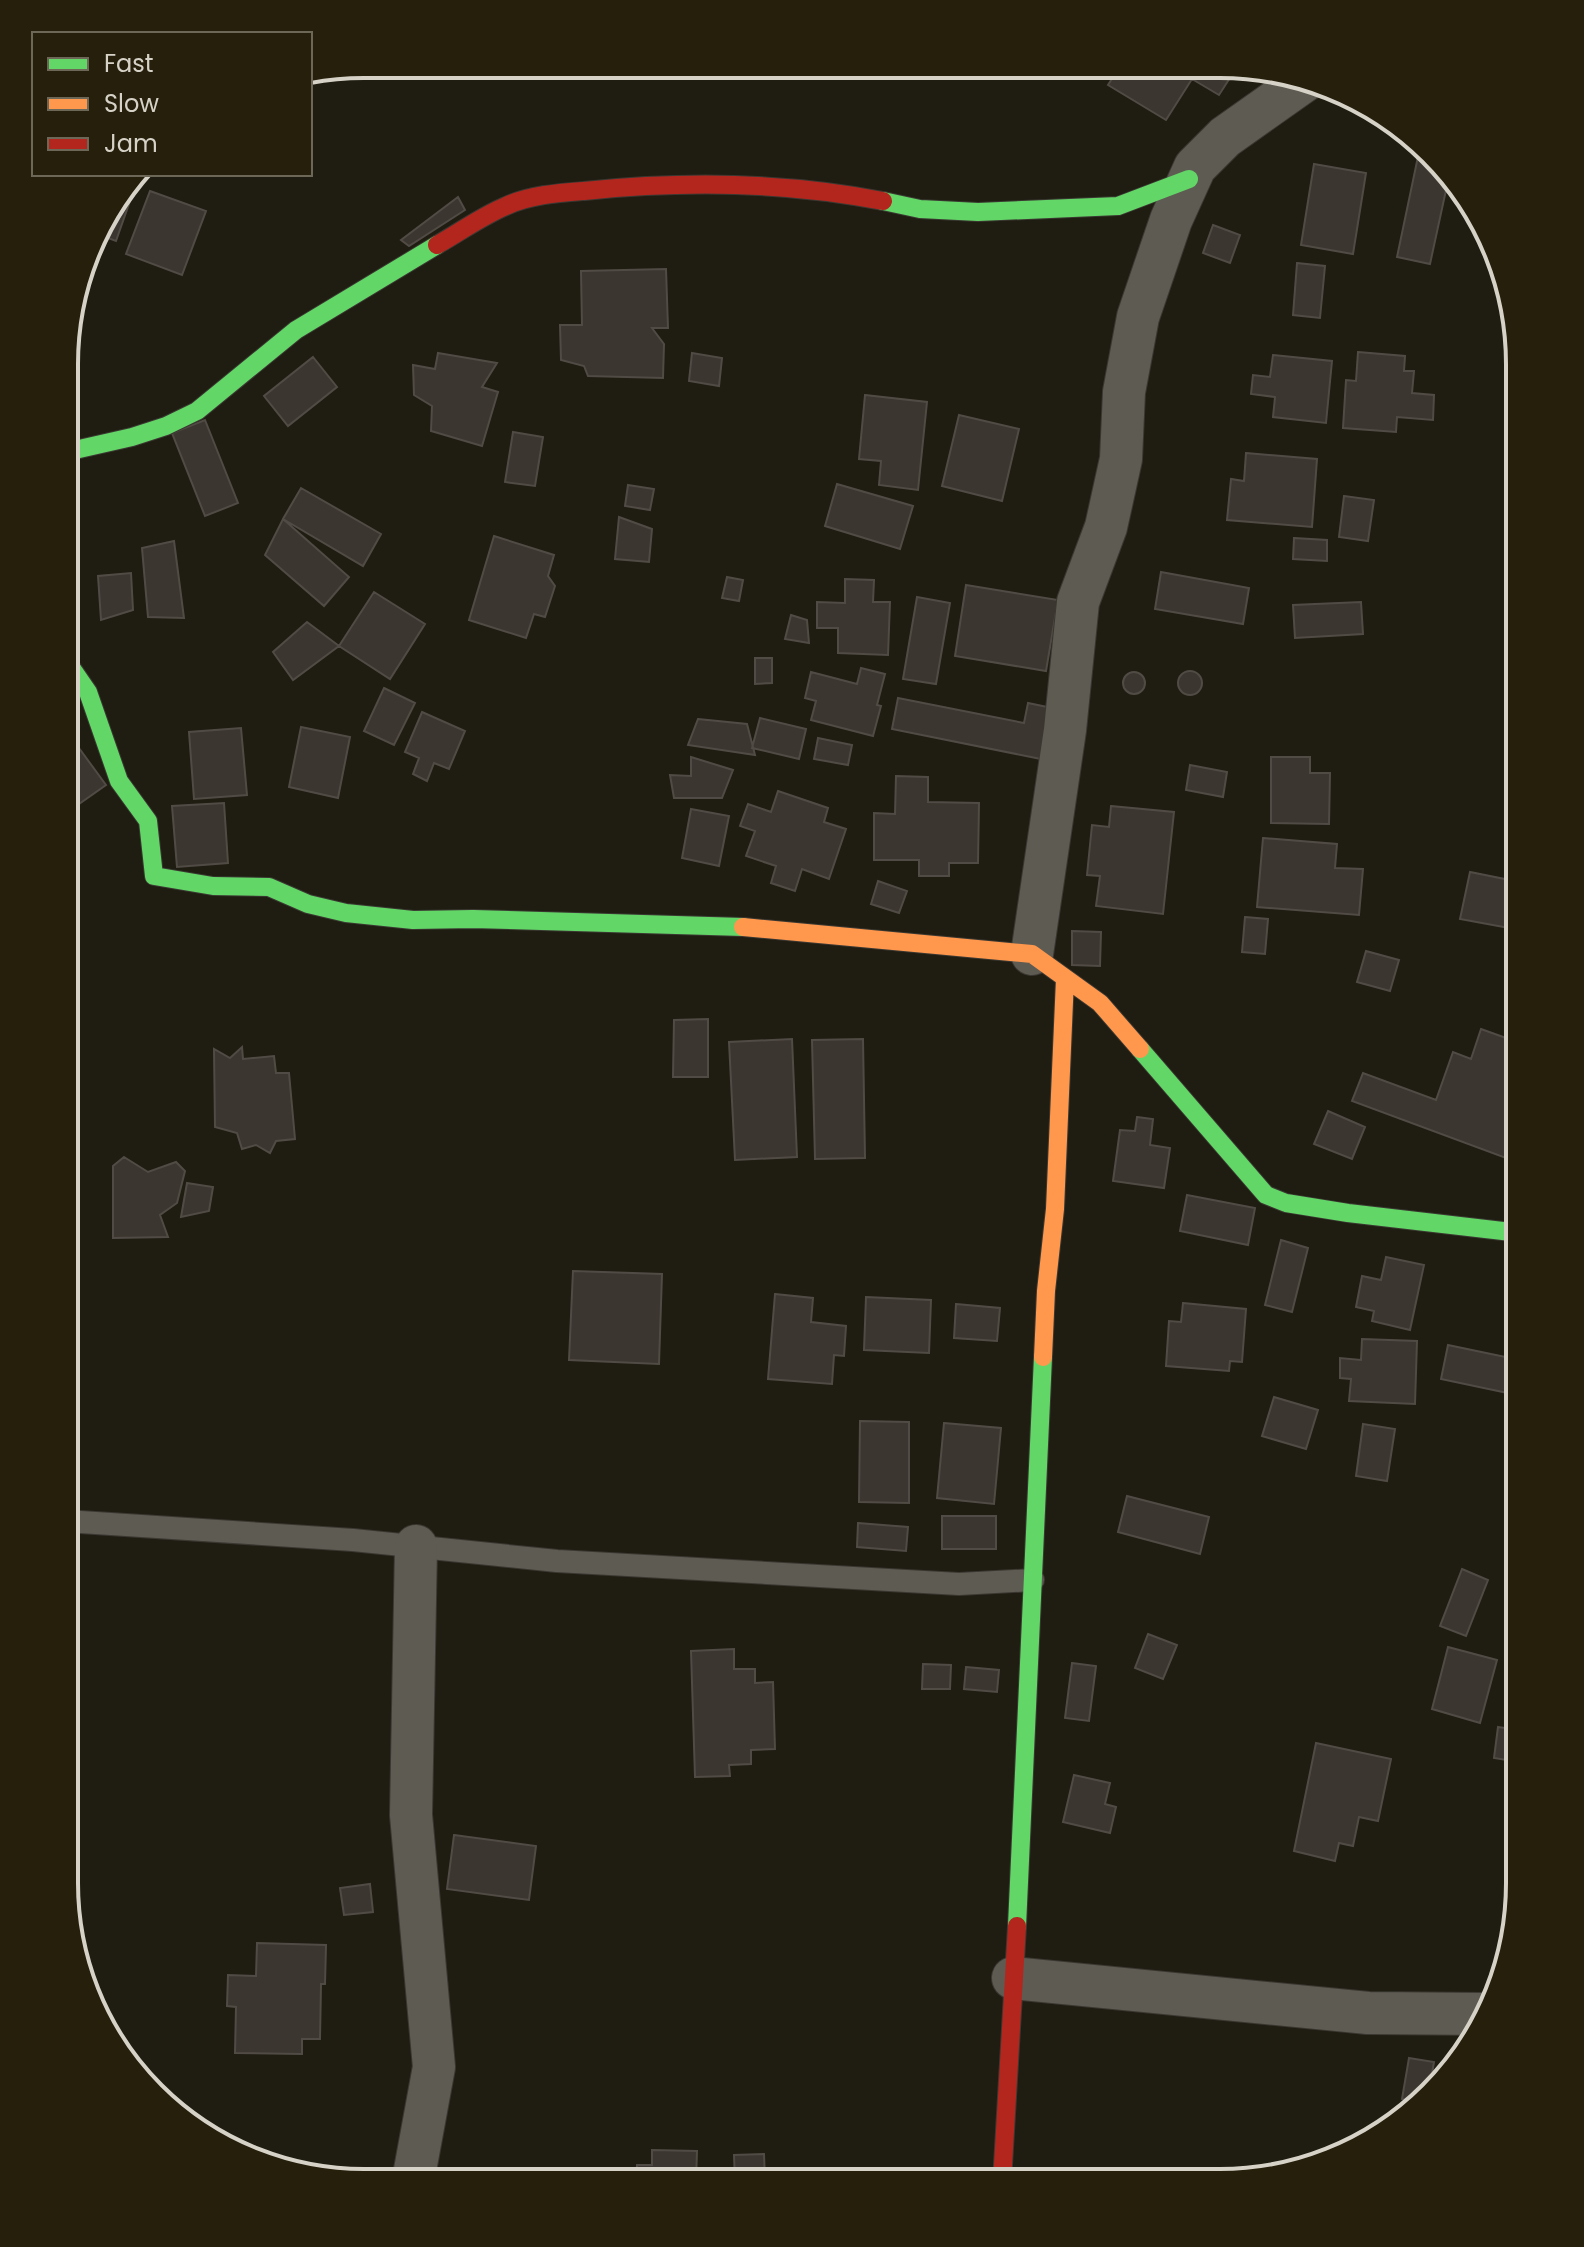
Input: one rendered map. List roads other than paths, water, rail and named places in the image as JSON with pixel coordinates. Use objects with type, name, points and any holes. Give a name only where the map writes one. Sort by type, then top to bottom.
[{"type":"street","points":[[1032,954],[1065,730],[1078,602],[1106,527],[1121,459],[1124,392],[1138,317],[1171,220],[1195,167],[1225,137],[1294,88]]},
{"type":"street","points":[[1118,206],[1189,179]]},
{"type":"street","points":[[78,449],[166,426],[197,411],[296,330],[507,205],[542,195],[633,186],[772,187],[846,194],[920,209],[978,212],[1118,206],[1171,220]]},
{"type":"street","points":[[78,677],[88,692],[119,781],[148,821],[154,876],[213,886],[269,887],[308,904],[346,913],[413,920],[739,927],[1032,954],[1100,1003],[1266,1195],[1286,1203],[1348,1213],[1506,1231]]},
{"type":"street","points":[[1003,2169],[1023,1826],[1046,1291],[1055,1209],[1065,979]]},
{"type":"street","points":[[415,2169],[434,2067],[411,1815],[416,1546]]},
{"type":"street","points":[[1013,1978],[1368,2013],[1475,2014]]},
{"type":"lane","points":[[78,1522],[416,1546],[557,1561],[959,1584],[1033,1580]]}]
